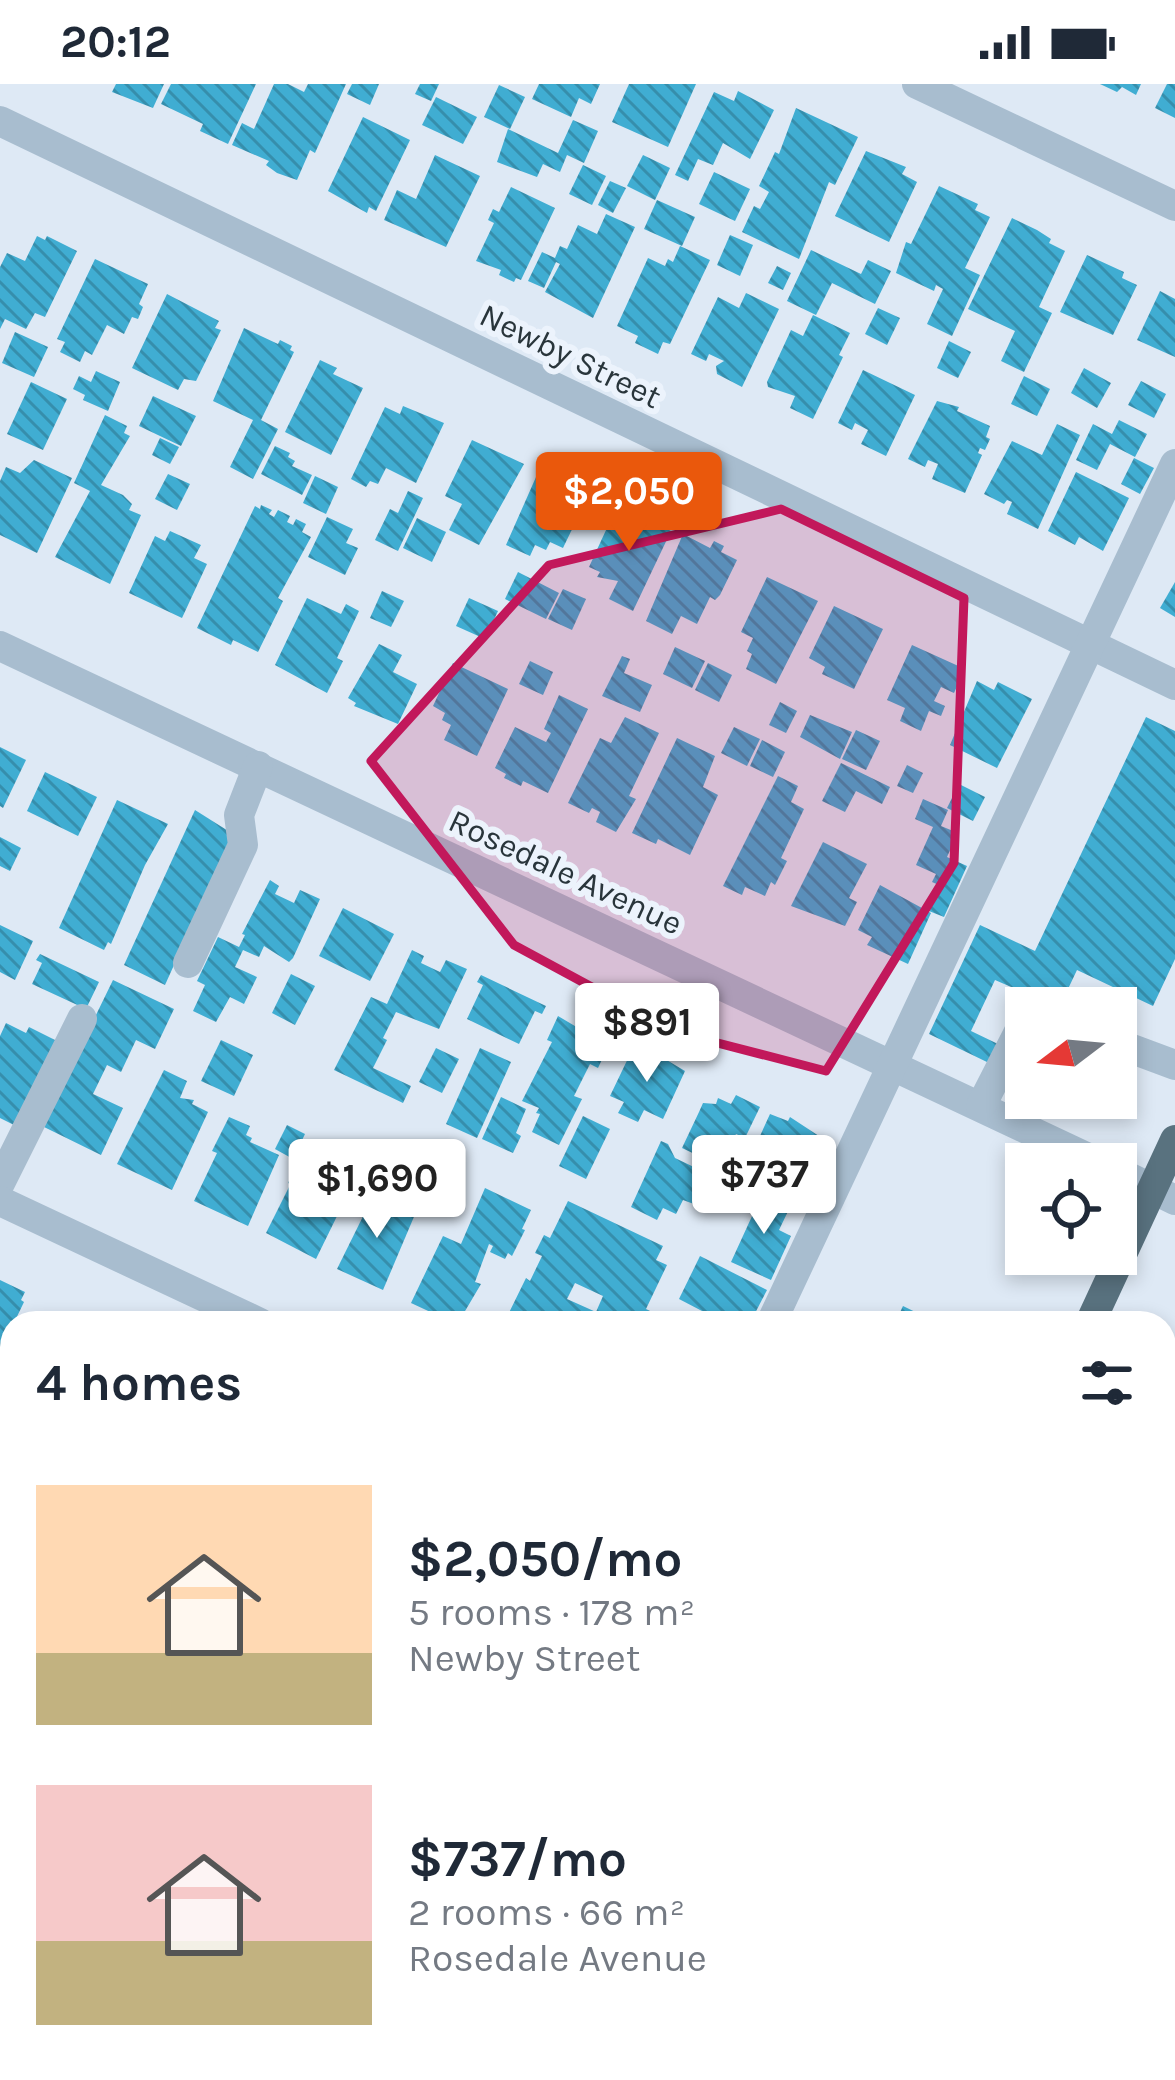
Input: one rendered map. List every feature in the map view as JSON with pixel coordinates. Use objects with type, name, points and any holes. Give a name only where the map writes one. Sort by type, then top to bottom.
[{"type":"main road","points":[[1097,1311],[1164,1194],[1175,1140]]},
{"type":"street","points":[[917,84],[1175,206]]},
{"type":"street","name":"Newby Street","points":[[0,121],[1175,685]]},
{"type":"street","points":[[777,1311],[1175,464]]},
{"type":"street","name":"Rosedale Avenue","points":[[0,646],[1058,1143]]},
{"type":"street","points":[[188,963],[243,845],[239,815],[258,766]]},
{"type":"street","points":[[0,1183],[82,1019]]},
{"type":"street","points":[[1137,1050],[1175,1064]]},
{"type":"street","points":[[981,1106],[1005,1059]]},
{"type":"street","points":[[0,1202],[234,1311]]},
{"type":"highlighted area","points":[[781,509],[964,598],[954,863],[826,1071],[675,1032],[514,945],[371,761],[549,565]]},
{"type":"building","points":[[116,84],[164,84],[153,108],[112,92]]},
{"type":"building","points":[[171,84],[256,84],[228,144],[200,131],[203,124],[161,104]]},
{"type":"building","points":[[274,84],[288,84],[304,92],[308,84],[346,84],[315,153],[310,150],[297,180],[232,145],[242,123],[254,129]]},
{"type":"building","points":[[352,84],[379,84],[370,105],[347,94]]},
{"type":"building","points":[[420,84],[439,84],[431,101],[415,94]]},
{"type":"building","points":[[539,84],[600,84],[591,104],[579,98],[571,117],[532,99]]},
{"type":"building","points":[[629,84],[696,84],[668,147],[612,122]]},
{"type":"building","points":[[1100,84],[1141,84],[1136,95]]},
{"type":"building","points":[[1167,84],[1175,84],[1175,118],[1155,108]]},
{"type":"building","points":[[499,85],[525,97],[510,129],[484,117]]},
{"type":"building","points":[[738,91],[774,110],[750,159],[723,143],[713,165],[698,159],[688,181],[675,175],[714,92],[734,101]]},
{"type":"building","points":[[436,97],[477,117],[463,144],[422,125]]},
{"type":"building","points":[[796,108],[858,137],[835,185],[829,182],[799,259],[742,232],[754,206],[760,209],[769,192],[759,186],[775,152],[779,154]]},
{"type":"building","points":[[363,117],[410,140],[376,211],[369,207],[367,213],[328,191]]},
{"type":"building","points":[[573,120],[598,131],[584,163],[567,155],[560,172],[543,164],[537,177],[497,162],[508,129],[558,153]]},
{"type":"building","points":[[866,151],[906,167],[902,174],[917,182],[889,242],[835,216]]},
{"type":"building","points":[[435,155],[480,176],[446,247],[384,220],[397,190],[416,199]]},
{"type":"building","points":[[643,155],[670,168],[655,200],[627,186]]},
{"type":"building","points":[[583,165],[606,176],[592,205],[569,194]]},
{"type":"building","points":[[714,172],[750,189],[735,221],[699,204]]},
{"type":"building","points":[[610,181],[626,188],[613,213],[598,205]]},
{"type":"building","points":[[939,186],[978,204],[975,210],[990,217],[965,268],[980,275],[952,336],[927,324],[943,289],[936,285],[934,291],[896,273],[906,242],[911,244]]},
{"type":"building","points":[[511,187],[555,208],[521,280],[514,282],[499,275],[501,270],[476,261],[494,223],[488,220],[493,209],[499,212]]},
{"type":"building","points":[[657,200],[695,217],[682,246],[644,229]]},
{"type":"building","points":[[606,214],[635,227],[593,318],[545,292],[560,264],[556,262],[544,288],[528,281],[542,252],[555,258],[560,246],[567,249],[578,225],[597,234]]},
{"type":"building","points":[[1012,218],[1065,251],[1039,307],[1052,313],[1024,372],[1001,361],[1015,331],[968,309]]},
{"type":"building","points":[[730,235],[753,245],[740,276],[717,265]]},
{"type":"building","points":[[37,236],[77,251],[45,317],[35,313],[26,329],[5,319],[0,329],[0,267],[7,253],[25,261]]},
{"type":"building","points":[[680,246],[710,260],[670,344],[663,342],[658,354],[635,343],[638,336],[617,326],[648,258],[665,266],[668,259],[673,262]]},
{"type":"building","points":[[811,250],[861,274],[868,260],[891,271],[875,304],[832,283],[816,315],[787,301]]},
{"type":"building","points":[[1087,255],[1124,272],[1122,278],[1137,285],[1113,335],[1060,312]]},
{"type":"building","points":[[95,259],[148,284],[138,319],[132,317],[124,334],[107,325],[92,355],[85,351],[80,362],[60,352],[65,342],[57,339]]},
{"type":"building","points":[[777,266],[791,273],[783,290],[768,283]]},
{"type":"building","points":[[1160,291],[1175,299],[1175,357],[1137,340]]},
{"type":"building","points":[[746,293],[779,309],[742,387],[717,374],[716,366],[724,361],[709,354],[706,361],[691,354],[718,297],[739,308]]},
{"type":"building","points":[[167,294],[219,321],[215,328],[221,330],[196,381],[184,379],[178,390],[132,368]]},
{"type":"building","points":[[878,308],[900,318],[887,345],[865,334]]},
{"type":"building","points":[[813,315],[850,333],[813,419],[790,408],[795,396],[768,387],[767,382],[791,330],[803,336]]},
{"type":"building","points":[[244,328],[278,344],[280,340],[294,352],[261,420],[278,429],[253,479],[230,467],[253,420],[213,401]]},
{"type":"building","points":[[15,332],[48,347],[34,377],[2,363]]},
{"type":"building","points":[[949,341],[971,352],[958,378],[937,368]]},
{"type":"building","points":[[320,360],[337,368],[333,374],[363,388],[331,455],[285,432]]},
{"type":"building","points":[[1084,368],[1111,383],[1097,408],[1071,393]]},
{"type":"building","points":[[863,370],[915,395],[886,456],[861,444],[868,430],[855,423],[852,430],[838,423]]},
{"type":"building","points":[[96,371],[120,382],[108,411],[83,400],[85,395],[73,389],[79,376],[91,382]]},
{"type":"building","points":[[1024,376],[1050,389],[1037,416],[1011,404]]},
{"type":"building","points":[[1141,381],[1166,394],[1154,418],[1128,405]]},
{"type":"building","points":[[31,382],[67,399],[43,450],[7,434]]},
{"type":"building","points":[[153,396],[196,416],[181,446],[139,426]]},
{"type":"building","points":[[937,401],[959,407],[957,411],[990,426],[986,437],[990,439],[985,450],[980,448],[982,455],[965,493],[932,479],[938,464],[928,460],[925,467],[908,459]]},
{"type":"building","points":[[403,406],[444,423],[416,483],[386,468],[378,484],[370,481],[366,487],[351,479],[385,407],[400,414]]},
{"type":"building","points":[[105,415],[127,426],[124,433],[130,436],[101,485],[123,495],[132,504],[129,510],[141,515],[110,584],[55,557],[90,491],[74,483]]},
{"type":"building","points":[[1119,420],[1147,434],[1135,457],[1110,444],[1097,470],[1076,460],[1093,424],[1112,434]]},
{"type":"building","points":[[1057,424],[1080,435],[1038,529],[1007,514],[1012,502],[1004,504],[984,494],[1012,441],[1042,455]]},
{"type":"building","points":[[160,438],[179,447],[170,464],[152,455]]},
{"type":"building","points":[[472,440],[524,464],[479,545],[449,530],[462,504],[445,496]]},
{"type":"building","points":[[275,446],[290,453],[288,457],[295,461],[292,466],[312,475],[302,495],[261,474]]},
{"type":"building","points":[[1134,458],[1154,468],[1140,494],[1121,484]]},
{"type":"building","points":[[34,460],[72,478],[37,553],[0,535],[0,481],[6,467],[20,473]]},
{"type":"building","points":[[540,468],[590,492],[563,548],[550,542],[546,550],[535,545],[530,556],[506,545]]},
{"type":"building","points":[[1076,472],[1129,498],[1103,551],[1079,537],[1075,545],[1048,531]]},
{"type":"building","points":[[168,474],[190,484],[177,510],[155,499]]},
{"type":"building","points":[[315,476],[338,487],[326,514],[303,503]]},
{"type":"building","points":[[408,491],[423,498],[398,551],[375,540],[390,509],[398,513]]},
{"type":"building","points":[[618,504],[671,531],[633,611],[609,599],[618,581],[597,577],[600,572],[589,567]]},
{"type":"building","points":[[261,505],[272,510],[269,514],[274,517],[278,510],[290,516],[287,522],[293,525],[296,519],[306,524],[302,532],[311,537],[278,598],[283,601],[258,652],[197,628],[255,506],[260,509]]},
{"type":"building","points":[[327,517],[353,529],[346,543],[358,548],[345,575],[308,557]]},
{"type":"building","points":[[417,518],[446,532],[432,562],[403,548]]},
{"type":"building","points":[[170,531],[201,545],[194,558],[207,564],[182,618],[129,593],[155,536],[165,541]]},
{"type":"building","points":[[683,534],[710,548],[714,541],[724,546],[721,552],[737,560],[720,595],[715,600],[710,597],[697,624],[681,616],[672,634],[646,621]]},
{"type":"building","points":[[518,572],[559,593],[546,619],[505,599]]},
{"type":"building","points":[[767,577],[818,601],[776,684],[746,669],[753,638],[741,632]]},
{"type":"building","points":[[1175,582],[1175,617],[1160,608]]},
{"type":"building","points":[[563,589],[586,599],[572,630],[548,619]]},
{"type":"building","points":[[382,591],[404,601],[391,627],[370,618]]},
{"type":"building","points":[[307,598],[341,614],[346,604],[359,611],[327,693],[275,665]]},
{"type":"building","points":[[469,598],[498,611],[485,639],[456,626]]},
{"type":"building","points":[[834,606],[883,629],[854,689],[822,674],[825,667],[809,658]]},
{"type":"building","points":[[379,644],[402,655],[393,672],[417,684],[398,724],[354,706],[348,698]]},
{"type":"building","points":[[912,645],[965,669],[954,693],[941,687],[934,701],[945,706],[941,716],[929,711],[921,731],[900,721],[905,708],[887,700]]},
{"type":"building","points":[[675,647],[705,661],[692,688],[663,674]]},
{"type":"building","points":[[622,656],[630,659],[624,673],[652,685],[640,712],[602,696]]},
{"type":"building","points":[[530,661],[553,672],[543,695],[519,684]]},
{"type":"building","points":[[453,663],[508,689],[477,756],[444,740],[451,725],[442,720],[445,713],[433,706]]},
{"type":"building","points":[[708,663],[732,675],[719,702],[695,690]]},
{"type":"building","points":[[977,681],[994,690],[998,682],[1032,699],[997,768],[950,745]]},
{"type":"building","points":[[559,695],[588,709],[548,793],[504,778],[506,774],[495,768],[515,727],[546,742],[551,733],[544,729]]},
{"type":"building","points":[[780,702],[797,711],[786,733],[769,725]]},
{"type":"building","points":[[810,715],[852,732],[840,759],[800,737]]},
{"type":"building","points":[[625,717],[659,733],[629,796],[636,799],[616,832],[596,822],[600,812],[592,808],[589,813],[568,803],[600,738],[611,743]]},
{"type":"building","points":[[1146,717],[1175,731],[1175,959],[1153,1006],[1137,998],[1137,987],[1113,987],[1077,970],[1069,987],[1011,987],[995,980],[971,1031],[998,1044],[989,1063],[929,1034],[980,925],[1035,951]]},
{"type":"building","points":[[734,727],[760,739],[747,766],[721,753]]},
{"type":"building","points":[[856,730],[880,741],[866,770],[842,759]]},
{"type":"building","points":[[677,738],[715,756],[703,787],[718,795],[690,855],[658,839],[656,844],[632,833]]},
{"type":"building","points":[[762,740],[785,752],[773,777],[750,766]]},
{"type":"building","points":[[0,747],[26,760],[3,808],[0,806]]},
{"type":"building","points":[[841,763],[890,787],[882,804],[856,791],[845,812],[822,801]]},
{"type":"building","points":[[907,765],[923,773],[913,793],[897,786]]},
{"type":"building","points":[[45,772],[97,797],[78,836],[27,811]]},
{"type":"building","points":[[778,776],[798,786],[791,802],[804,809],[781,858],[787,861],[775,885],[771,882],[765,896],[745,887],[742,895],[723,886]]},
{"type":"building","points":[[959,784],[985,797],[973,821],[947,808]]},
{"type":"building","points":[[923,799],[948,810],[941,826],[958,833],[947,857],[967,866],[944,917],[929,911],[941,886],[932,882],[936,874],[916,865],[933,827],[915,819]]},
{"type":"building","points":[[117,800],[168,824],[104,950],[59,928]]},
{"type":"building","points":[[195,810],[233,834],[165,985],[124,965]]},
{"type":"building","points":[[0,837],[21,848],[10,871],[0,866]]},
{"type":"building","points":[[823,842],[867,864],[849,898],[857,902],[845,926],[791,906]]},
{"type":"building","points":[[270,880],[279,886],[275,894],[294,903],[300,890],[320,899],[293,958],[289,962],[264,946],[259,957],[243,950],[235,967],[257,977],[244,1004],[230,997],[216,1022],[193,1011],[205,985],[197,981],[218,937],[239,947]]},
{"type":"building","points":[[880,885],[931,913],[908,964],[867,945],[872,937],[858,930]]},
{"type":"building","points":[[343,908],[394,934],[370,981],[319,956]]},
{"type":"building","points":[[0,925],[33,941],[15,980],[0,972]]},
{"type":"building","points":[[412,950],[424,956],[421,963],[440,972],[446,960],[467,969],[439,1029],[396,1012],[383,1038],[387,1040],[373,1068],[411,1086],[403,1103],[334,1070],[371,997],[387,1004]]},
{"type":"building","points":[[40,954],[99,982],[86,1009],[32,984],[42,963],[36,960]]},
{"type":"building","points":[[291,974],[315,986],[295,1025],[272,1013]]},
{"type":"building","points":[[481,975],[546,1006],[542,1014],[535,1011],[519,1044],[467,1019],[483,985],[477,982]]},
{"type":"building","points":[[113,980],[174,1009],[155,1049],[136,1040],[121,1072],[107,1065],[93,1094],[123,1108],[101,1155],[42,1126]]},
{"type":"building","points":[[558,1016],[585,1032],[589,1025],[613,1036],[598,1068],[590,1064],[574,1096],[582,1099],[559,1145],[532,1132],[539,1108],[522,1101],[552,1042],[547,1040]]},
{"type":"building","points":[[6,1023],[26,1033],[29,1027],[61,1043],[20,1128],[0,1118],[0,1036]]},
{"type":"building","points":[[221,1040],[253,1055],[234,1096],[201,1081]]},
{"type":"building","points":[[436,1048],[459,1059],[442,1093],[419,1082]]},
{"type":"building","points":[[480,1048],[511,1062],[477,1138],[446,1124]]},
{"type":"building","points":[[633,1048],[648,1055],[650,1050],[685,1071],[663,1119],[644,1110],[638,1122],[618,1113],[624,1102],[610,1096]]},
{"type":"building","points":[[164,1070],[187,1081],[180,1098],[194,1100],[192,1104],[208,1112],[172,1190],[117,1164]]},
{"type":"building","points":[[736,1095],[760,1107],[745,1138],[736,1134],[722,1165],[729,1169],[710,1210],[683,1200],[676,1214],[663,1208],[657,1220],[631,1207],[661,1141],[675,1158],[698,1169],[703,1158],[682,1148],[703,1103],[716,1104],[718,1098],[731,1104]]},
{"type":"building","points":[[501,1097],[526,1109],[513,1153],[482,1139]]},
{"type":"building","points":[[770,1114],[788,1121],[790,1117],[822,1138],[801,1184],[749,1160]]},
{"type":"building","points":[[583,1116],[610,1129],[586,1179],[559,1166]]},
{"type":"building","points":[[229,1117],[250,1126],[246,1135],[252,1138],[250,1142],[279,1155],[248,1226],[194,1201]]},
{"type":"building","points":[[287,1125],[305,1134],[293,1159],[275,1149]]},
{"type":"building","points":[[340,1150],[361,1160],[366,1150],[379,1156],[364,1193],[328,1176]]},
{"type":"building","points":[[300,1156],[324,1168],[311,1194],[288,1183]]},
{"type":"building","points":[[448,1170],[457,1174],[452,1186],[456,1188],[443,1216],[417,1203],[430,1175],[442,1181]]},
{"type":"building","points":[[289,1187],[339,1212],[316,1259],[266,1233]]},
{"type":"building","points":[[485,1188],[531,1210],[512,1256],[508,1253],[505,1259],[490,1252],[493,1246],[489,1244],[475,1282],[481,1284],[465,1311],[428,1311],[411,1303],[443,1236],[461,1244]]},
{"type":"building","points":[[764,1190],[792,1203],[779,1230],[791,1236],[771,1280],[731,1262]]},
{"type":"building","points":[[375,1192],[416,1212],[383,1290],[337,1269]]},
{"type":"building","points":[[568,1201],[663,1246],[656,1260],[667,1265],[646,1309],[650,1311],[596,1311],[603,1296],[575,1283],[567,1299],[594,1311],[510,1311],[542,1256],[535,1253],[544,1235],[550,1238]]},
{"type":"building","points":[[700,1256],[767,1290],[756,1311],[702,1311],[679,1299]]},
{"type":"building","points":[[0,1280],[25,1292],[20,1311],[0,1311]]}]
